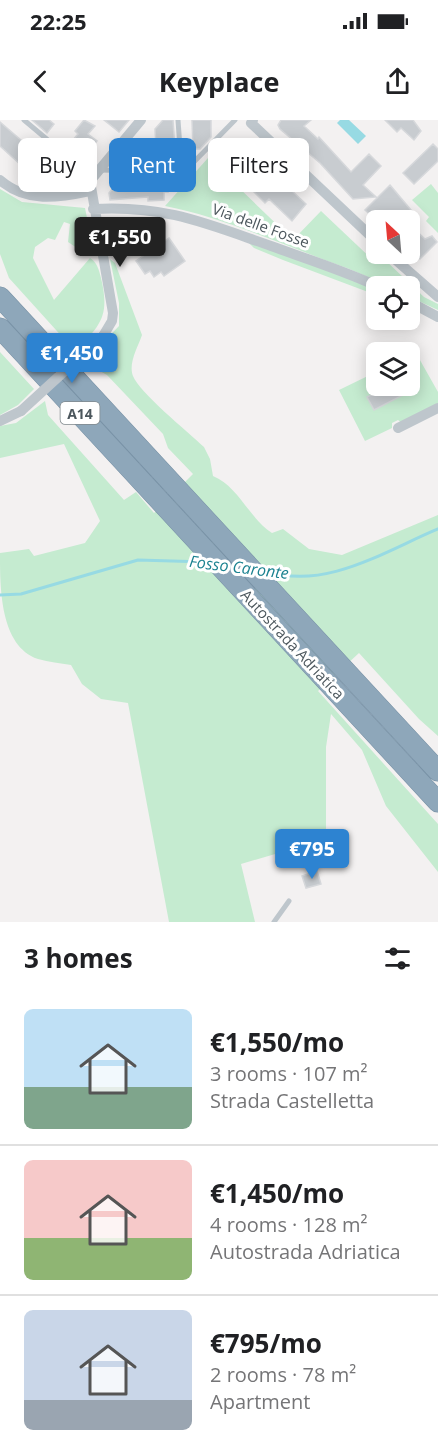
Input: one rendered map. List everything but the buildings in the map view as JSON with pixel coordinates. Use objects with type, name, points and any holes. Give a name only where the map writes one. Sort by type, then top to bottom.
[{"type":"highway","name":"Autostrada Adriatica","points":[[0,297],[335,690],[438,802]]},
{"type":"highway","name":"Autostrada Adriatica","points":[[0,328],[349,675],[438,771]]},
{"type":"street","points":[[97,171],[141,120]]},
{"type":"street","points":[[252,121],[366,231]]},
{"type":"street","points":[[0,180],[18,192]]},
{"type":"street","points":[[19,192],[40,198],[83,192]]},
{"type":"street","points":[[0,421],[21,411],[103,336],[112,321],[113,313],[90,192]]},
{"type":"street","name":"Via delle Fosse","points":[[93,209],[136,208],[178,213],[330,265],[366,281]]},
{"type":"street","points":[[400,264],[438,297]]},
{"type":"street","points":[[420,307],[438,317]]},
{"type":"street","points":[[398,428],[438,408]]},
{"type":"lane","points":[[24,120],[48,138]]},
{"type":"lane","points":[[178,120],[179,138]]},
{"type":"lane","points":[[196,164],[235,120]]},
{"type":"lane","points":[[274,922],[290,901]]},
{"type":"green space","points":[[208,158],[208,192],[243,192],[293,240],[321,211],[366,254],[366,264],[389,264],[402,276],[366,276],[233,225],[165,206],[178,192],[196,192],[196,171]]},
{"type":"green space","points":[[431,184],[438,193],[438,233],[426,221],[429,217],[412,200]]},
{"type":"green space","points":[[0,189],[22,202],[85,208],[93,247],[80,250],[68,242],[70,224],[64,222],[55,240],[48,238],[35,247],[33,258],[54,300],[90,258],[97,266],[104,291],[104,311],[97,326],[75,351],[9,278],[0,254]]},
{"type":"green space","points":[[248,242],[366,284],[366,291],[283,260],[254,248]]},
{"type":"green space","points":[[110,259],[115,263],[142,335],[132,366],[133,376],[137,383],[154,402],[204,447],[210,459],[213,476],[237,494],[264,527],[272,533],[283,529],[309,549],[342,555],[438,515],[438,736],[419,719],[359,653],[318,691],[438,824],[438,872],[386,806],[362,750],[331,714],[326,747],[326,839],[241,864],[255,922],[169,922],[128,703],[101,699],[82,684],[71,665],[38,659],[25,652],[9,629],[2,598],[0,553],[29,549],[34,556],[85,543],[100,521],[64,444],[0,458],[0,426],[16,423],[45,401],[48,415],[124,500],[136,492],[154,513],[193,474],[168,448],[163,434],[107,375],[84,362],[119,326],[119,303]]},
{"type":"green space","points":[[420,293],[438,304],[438,310],[420,302]]},
{"type":"green space","points":[[0,352],[34,389],[18,405],[0,415]]},
{"type":"green space","points":[[420,360],[438,392],[438,405],[402,423],[398,420],[392,423],[392,428],[365,441],[339,390],[366,377],[366,396],[369,396],[367,397],[374,410],[401,396],[420,396]]},
{"type":"water","points":[[340,120],[349,120],[366,136],[358,144],[337,123]]},
{"type":"waterway","name":"Fosso Caronte","points":[[266,571],[288,576],[310,576],[332,572],[354,566],[438,529]]},
{"type":"waterway","name":"Fosso Caronte","points":[[0,595],[21,594],[138,560],[206,562]]}]
